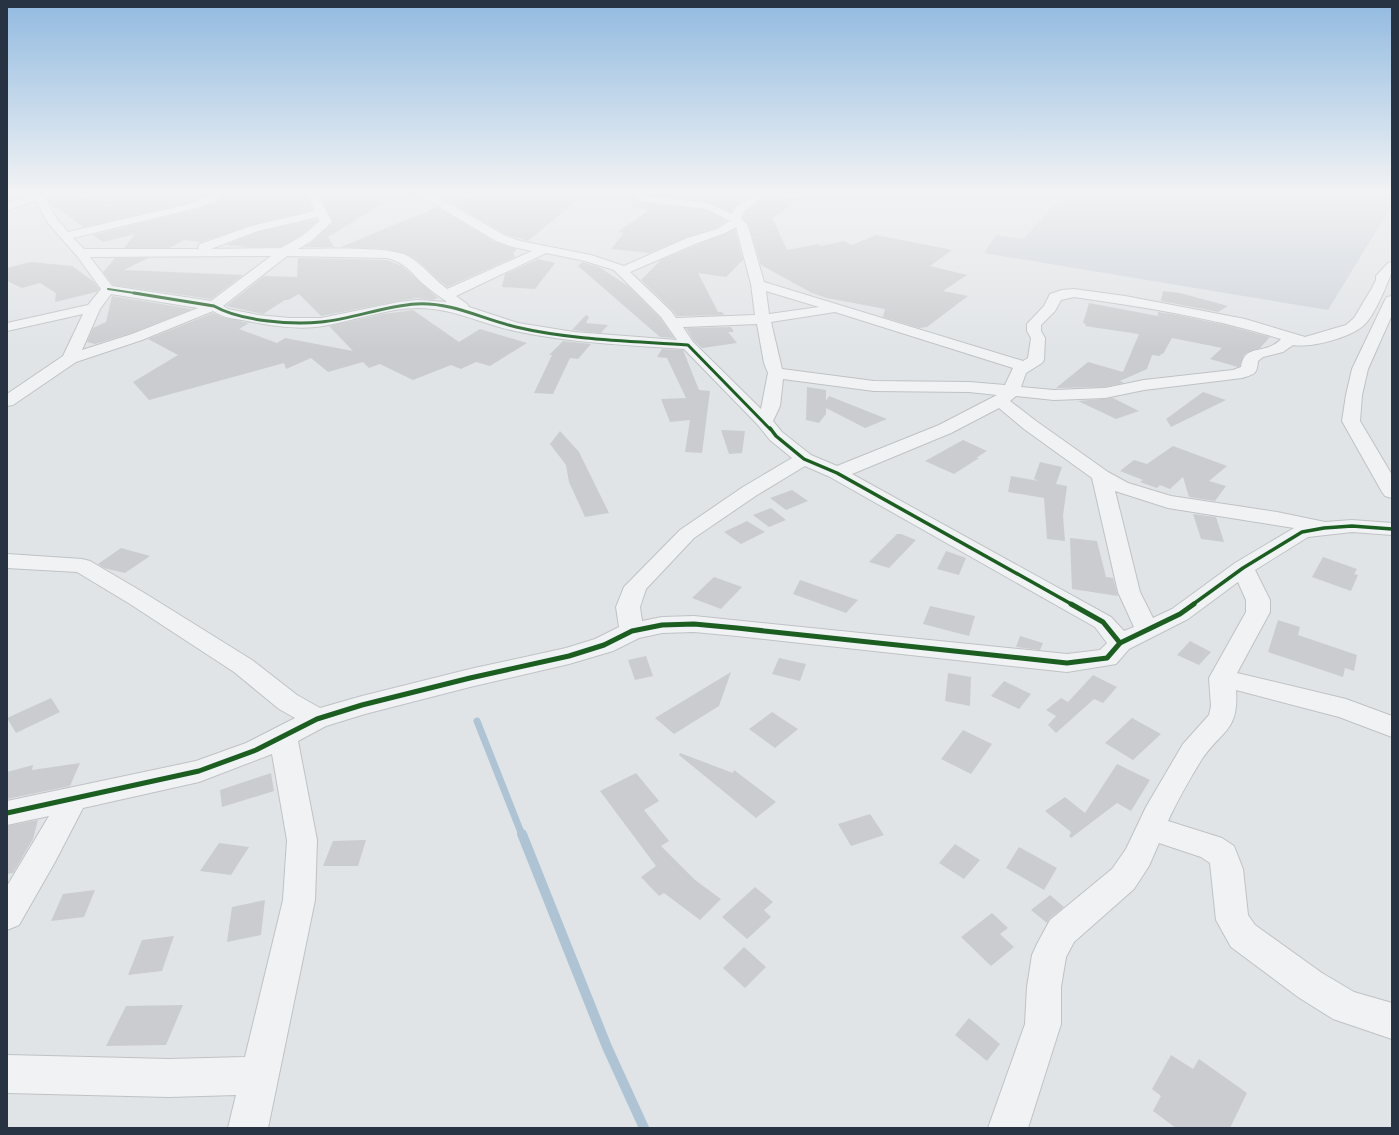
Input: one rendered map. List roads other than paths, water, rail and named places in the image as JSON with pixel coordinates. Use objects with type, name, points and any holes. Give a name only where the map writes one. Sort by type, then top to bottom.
[{"type":"street","points":[[72,244],[108,289],[214,306],[224,312],[258,319],[290,322],[321,322],[417,304],[441,305],[466,311],[516,327],[574,336],[688,346]]},
{"type":"street","points":[[192,252],[213,244]]},
{"type":"street","points":[[7,401],[70,359],[144,334],[214,306],[297,244]]},
{"type":"street","points":[[517,244],[604,262],[618,267],[666,314],[688,346],[764,421],[776,436],[804,459],[837,473],[1103,622],[1120,643]]},
{"type":"street","points":[[622,271],[684,244]]},
{"type":"street","points":[[746,244],[758,284],[763,319],[772,363],[776,373],[771,406],[764,421]]},
{"type":"street","points":[[446,295],[545,249]]},
{"type":"street","points":[[81,253],[356,252],[387,254],[402,258],[466,311]]},
{"type":"street","points":[[776,373],[874,386],[969,386],[1005,396],[1081,395],[1119,391],[1144,385],[1236,375],[1249,370],[1250,359],[1258,354],[1278,350],[1290,340],[1304,342],[1315,340],[1351,328],[1360,320],[1387,282],[1383,276],[1392,266]]},
{"type":"street","points":[[758,284],[1026,367]]},
{"type":"street","points":[[70,359],[93,308],[108,289]]},
{"type":"street","points":[[837,473],[945,429],[1005,396],[1019,371],[1036,360],[1038,338],[1034,331],[1034,324],[1050,308],[1055,297],[1062,294],[1074,293],[1125,300],[1237,322],[1304,342]]},
{"type":"street","points":[[1392,300],[1360,369],[1354,395],[1352,421],[1392,492]]},
{"type":"street","points":[[7,327],[93,308]]},
{"type":"street","points":[[672,323],[763,319],[837,309]]},
{"type":"street","points":[[1005,396],[1030,425],[1101,476],[1121,488],[1168,502],[1277,518],[1324,528]]},
{"type":"street","points":[[632,631],[628,607],[635,587],[687,534],[750,491],[804,459]]},
{"type":"street","points":[[1101,476],[1129,592],[1148,630]]},
{"type":"street","points":[[7,813],[199,771],[256,750],[317,719],[470,678],[569,656],[604,645],[632,631],[662,625],[694,624],[730,627],[1067,663],[1107,658],[1120,643],[1180,614],[1243,568],[1302,532],[1324,528],[1352,526],[1392,530]]},
{"type":"street","points":[[7,561],[82,566],[138,599],[243,666],[288,702],[317,719]]},
{"type":"street","points":[[1008,1128],[1043,1024],[1044,987],[1049,955],[1062,931],[1123,879],[1138,857],[1150,828],[1192,751],[1221,720],[1224,706],[1222,678],[1258,612],[1258,600],[1243,568]]},
{"type":"street","points":[[1222,678],[1346,709],[1392,727]]},
{"type":"street","points":[[248,1128],[299,900],[302,840],[283,736]]},
{"type":"street","points":[[7,915],[44,853],[73,799]]},
{"type":"street","points":[[1150,828],[1211,847],[1224,855],[1227,868],[1228,902],[1232,920],[1243,936],[1310,985],[1346,1007],[1392,1021]]},
{"type":"street","points":[[7,1074],[170,1078],[260,1075]]},
{"type":"waterway","points":[[477,721],[522,835]]},
{"type":"waterway","points":[[522,834],[607,1047],[644,1128]]}]
